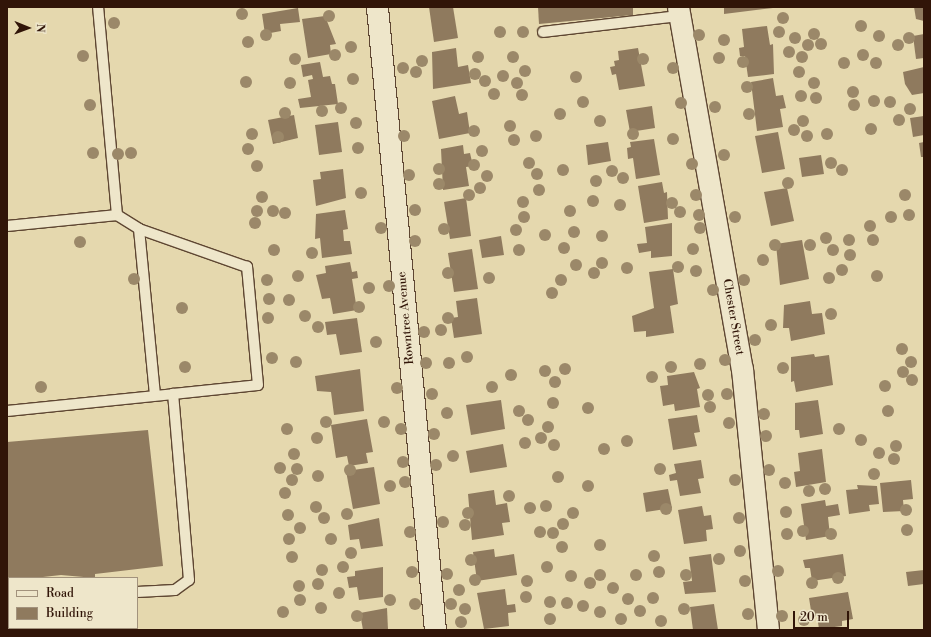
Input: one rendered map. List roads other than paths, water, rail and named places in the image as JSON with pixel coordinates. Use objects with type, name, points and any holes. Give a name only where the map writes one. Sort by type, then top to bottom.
[{"type":"street","name":"Rowntree Avenue","points":[[377,7],[435,630]]},
{"type":"street","name":"Chester Street","points":[[679,12],[742,369],[768,630]]},
{"type":"lane","points":[[98,7],[117,215]]},
{"type":"lane","points":[[543,32],[679,12]]},
{"type":"lane","points":[[7,226],[117,215],[139,229],[247,267],[258,385],[7,411]]},
{"type":"lane","points":[[139,229],[155,395]]},
{"type":"lane","points":[[138,592],[175,590],[190,580],[173,394]]}]
